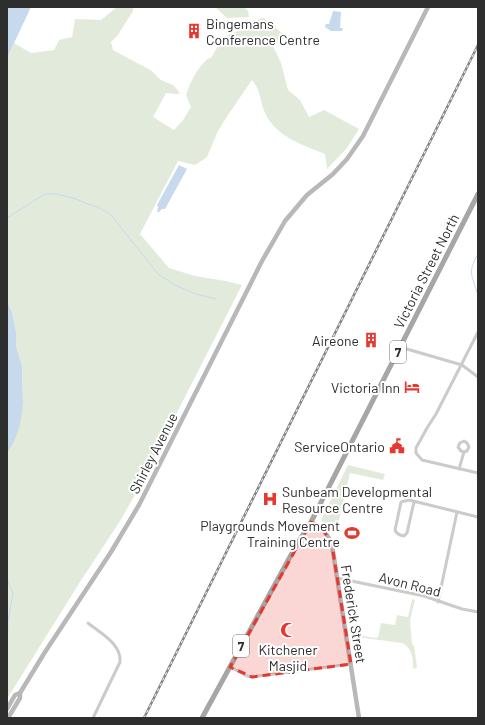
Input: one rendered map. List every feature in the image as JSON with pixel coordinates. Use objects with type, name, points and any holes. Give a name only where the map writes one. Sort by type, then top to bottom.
[{"type":"main road","name":"Shirley Avenue","points":[[8,718],[20,698],[20,693],[45,652],[140,505],[262,261],[290,215],[307,195],[333,174],[347,159],[363,136],[428,7]]},
{"type":"main road","name":"Victoria Street North","points":[[202,718],[311,522],[478,194]]},
{"type":"main road","name":"Frederick Street","points":[[311,522],[330,538],[359,718]]},
{"type":"main road","name":"Shirley Avenue","points":[[7,709],[15,695],[20,693]]},
{"type":"street","points":[[478,332],[436,414],[416,448],[416,453],[422,460],[478,473]]},
{"type":"street","points":[[400,348],[462,365],[478,377]]},
{"type":"street","points":[[459,469],[464,452]]},
{"type":"street","points":[[414,502],[407,533],[404,536],[400,535],[396,533],[395,530],[401,502],[409,500],[478,517]]},
{"type":"street","points":[[438,602],[457,512]]},
{"type":"street","name":"Avon Road","points":[[337,578],[424,596],[438,602],[478,612]]},
{"type":"street","points":[[88,623],[118,649],[121,656],[120,662],[92,718]]},
{"type":"street","points":[[230,667],[252,677],[351,664]]},
{"type":"highlighted area","points":[[311,522],[323,529],[332,545],[351,664],[252,677],[230,667]]},
{"type":"green space","points":[[117,7],[133,7],[133,11],[118,35],[111,42],[113,50],[152,71],[161,80],[173,85],[180,93],[166,93],[153,117],[174,130],[183,120],[191,107],[186,95],[200,67],[207,59],[211,58],[224,38],[264,18],[287,37],[280,41],[271,42],[281,63],[288,90],[300,100],[309,117],[324,110],[359,129],[347,148],[327,169],[325,154],[284,135],[271,123],[264,110],[259,92],[252,80],[218,131],[207,157],[195,165],[178,161],[140,234],[169,268],[195,276],[242,285],[135,495],[7,699],[7,454],[14,442],[23,404],[22,366],[16,346],[16,332],[12,312],[7,297],[7,58],[14,43],[31,53],[54,50],[59,40],[72,37],[75,19],[101,20]]},
{"type":"green space","points":[[215,7],[244,7],[248,11],[249,17],[227,18]]},
{"type":"green space","points":[[348,465],[385,474],[383,480],[350,473],[336,532],[333,532],[321,520]]},
{"type":"green space","points":[[412,599],[415,600],[410,620],[412,644],[414,646],[417,667],[415,669],[413,668],[410,650],[402,643],[357,637],[359,635],[375,638],[378,637],[381,623],[395,625],[397,615],[408,617]]},
{"type":"water","points":[[7,7],[31,7],[7,58]]},
{"type":"water","points":[[333,11],[341,12],[340,28],[343,28],[342,31],[331,31],[325,27],[326,24],[329,24]]},
{"type":"water","points":[[179,165],[187,169],[165,209],[157,212],[157,205]]},
{"type":"water","points":[[7,297],[12,312],[16,332],[16,346],[22,366],[23,404],[20,425],[14,442],[7,454]]},
{"type":"waterway","points":[[7,218],[45,194],[57,194],[98,207],[111,215],[158,274],[175,285],[193,293],[216,299]]},
{"type":"waterway","points":[[478,254],[472,270],[472,278],[478,295]]},
{"type":"waterway","points":[[7,579],[13,593],[8,621]]},
{"type":"waterway","points":[[7,644],[8,623]]},
{"type":"railway","points":[[144,718],[478,45]]},
{"type":"place","name":"Bingemans Conference Centre","points":[[194,31]]},
{"type":"place","name":"Aireone","points":[[371,340]]},
{"type":"place","name":"Victoria Inn","points":[[412,387]]},
{"type":"place","name":"ServiceOntario","points":[[397,446]]},
{"type":"place","name":"Sunbeam Developmental Resource Centre","points":[[270,499]]},
{"type":"place","name":"Playgrounds Movement Training Centre","points":[[352,533]]},
{"type":"place","name":"Kitchener Masjid","points":[[288,630]]}]
